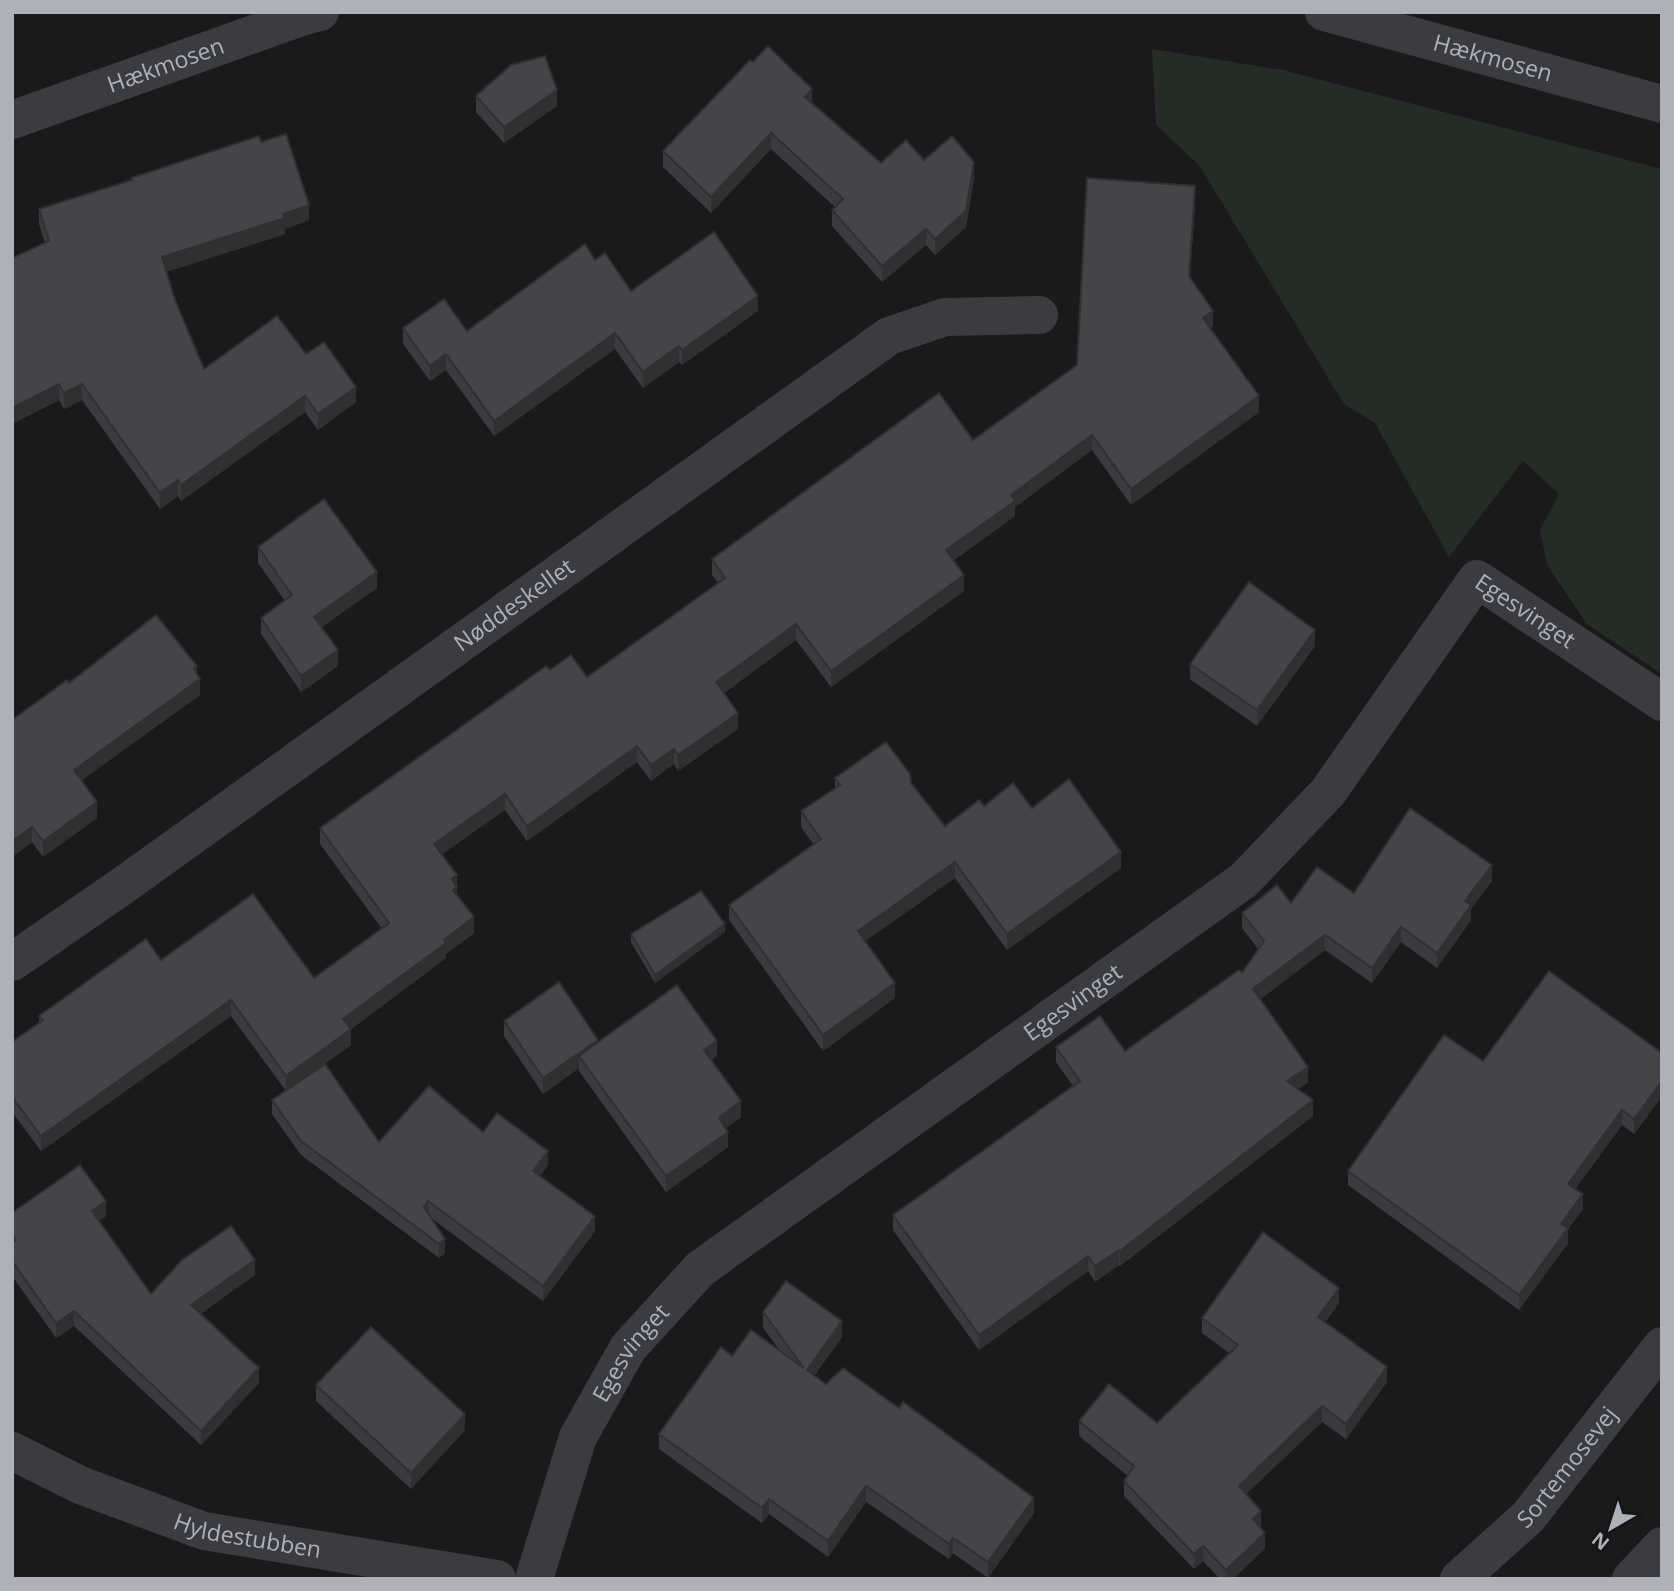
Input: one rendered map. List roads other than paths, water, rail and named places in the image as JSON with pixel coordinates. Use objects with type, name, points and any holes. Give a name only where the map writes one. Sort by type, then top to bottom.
[{"type":"street","name":"Hækmosen","points":[[12,120],[320,12]]},
{"type":"street","name":"Hækmosen","points":[[1324,12],[1662,104]]},
{"type":"street","name":"Nøddeskellet","points":[[12,962],[889,337],[945,317],[1039,315]]},
{"type":"street","name":"Egesvinget","points":[[534,1579],[578,1437],[628,1348],[700,1269],[1244,880],[1328,792],[1477,579],[1662,702]]},
{"type":"street","name":"Sortemosevej","points":[[1459,1579],[1528,1517],[1662,1346]]},
{"type":"street","name":"Hyldestubben","points":[[12,1451],[80,1485],[204,1531],[497,1579]]},
{"type":"street","points":[[1631,1579],[1662,1546]]}]
